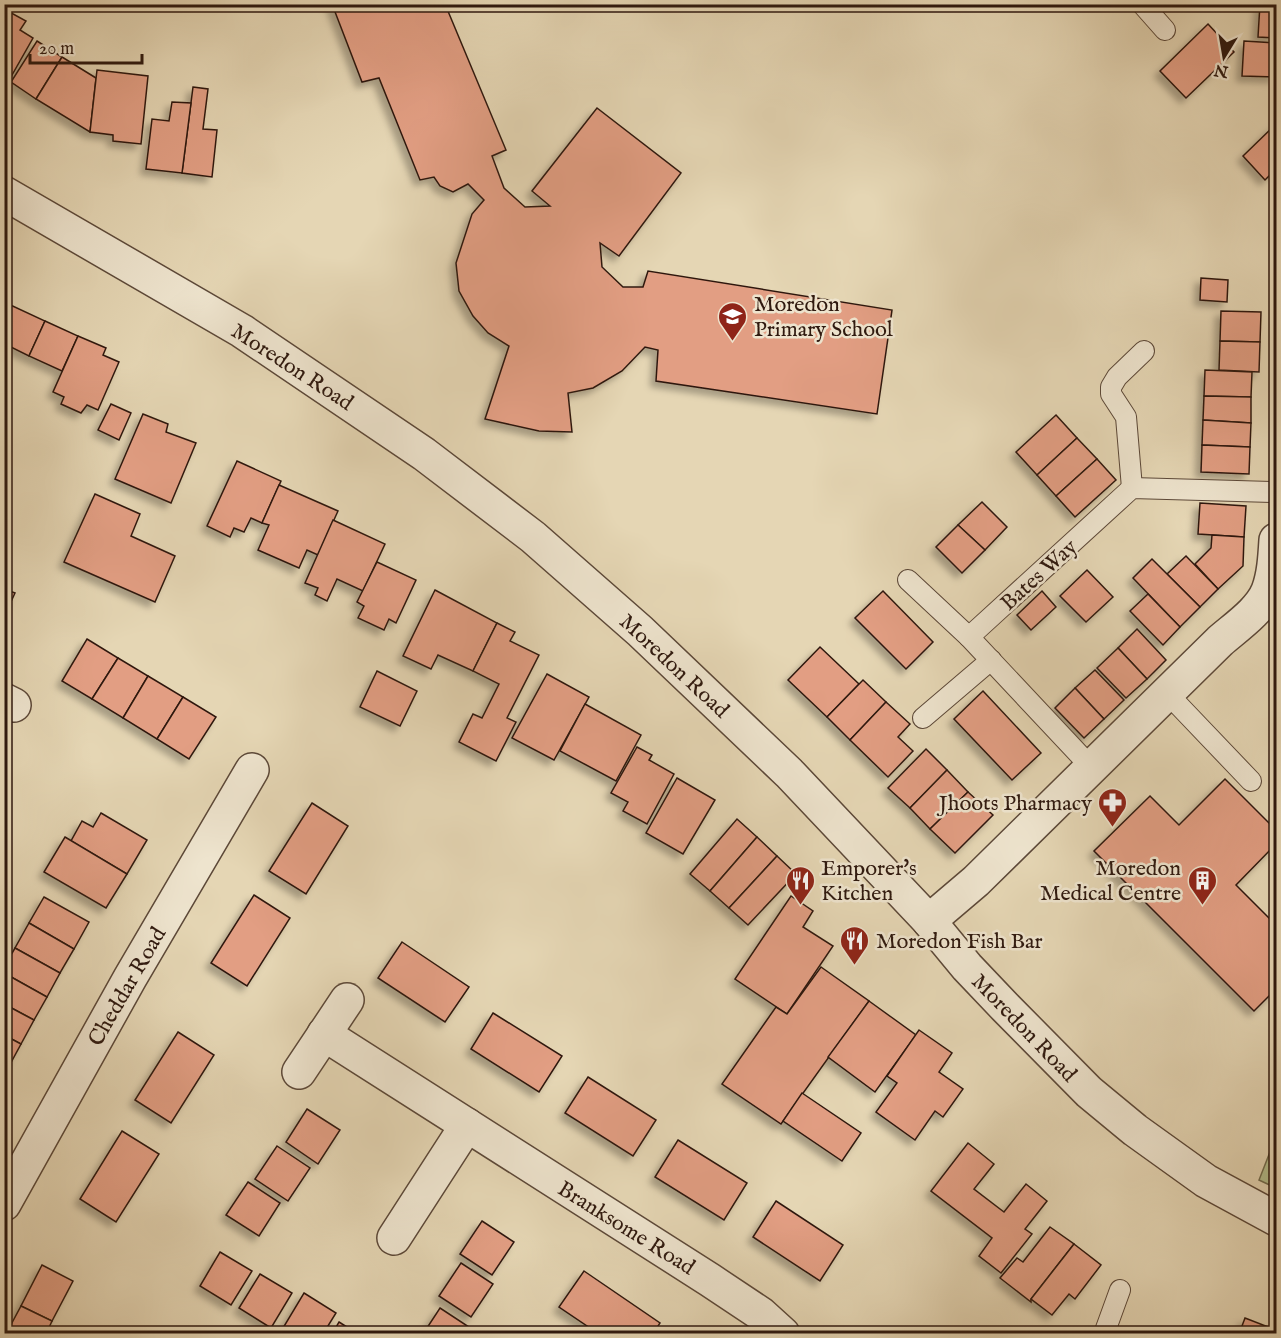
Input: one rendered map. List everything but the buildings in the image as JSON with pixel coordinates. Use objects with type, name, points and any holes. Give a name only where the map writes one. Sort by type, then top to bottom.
[{"type":"street","name":"Moredon Road","points":[[4,193],[242,331],[424,454],[533,537],[693,680],[789,773],[929,921],[990,992],[1089,1092],[1135,1131],[1206,1181],[1276,1219]]},
{"type":"street","points":[[929,921],[976,881],[1167,693],[1272,595],[1276,540]]},
{"type":"street","name":"Cheddar Road","points":[[4,1204],[130,978],[252,770]]},
{"type":"street","points":[[299,1072],[347,1000]]},
{"type":"street","name":"Branksome Road","points":[[324,1034],[761,1314],[783,1334]]},
{"type":"street","points":[[394,1238],[467,1125]]},
{"type":"lane","points":[[1142,4],[1165,30]]},
{"type":"lane","points":[[1144,351],[1117,376],[1111,387],[1111,394],[1126,417],[1132,488],[1276,492]]},
{"type":"lane","name":"Bates Way","points":[[969,637],[1132,488]]},
{"type":"lane","points":[[908,580],[969,637],[1091,767]]},
{"type":"lane","points":[[923,718],[991,660]]},
{"type":"lane","points":[[1167,693],[1251,780]]},
{"type":"lane","points":[[1104,1334],[1120,1290]]},
{"type":"green space","points":[[1270,1152],[1276,1154],[1276,1188],[1259,1180]]},
{"type":"place","name":"Moredon Primary School","points":[[733,342]]},
{"type":"place","name":"Jhoots Pharmacy","points":[[1113,828]]},
{"type":"place","name":"Emporer's Kitchen","points":[[800,906]]},
{"type":"place","name":"Moredon Medical Centre","points":[[1202,906]]},
{"type":"place","name":"Moredon Fish Bar","points":[[855,966]]}]
